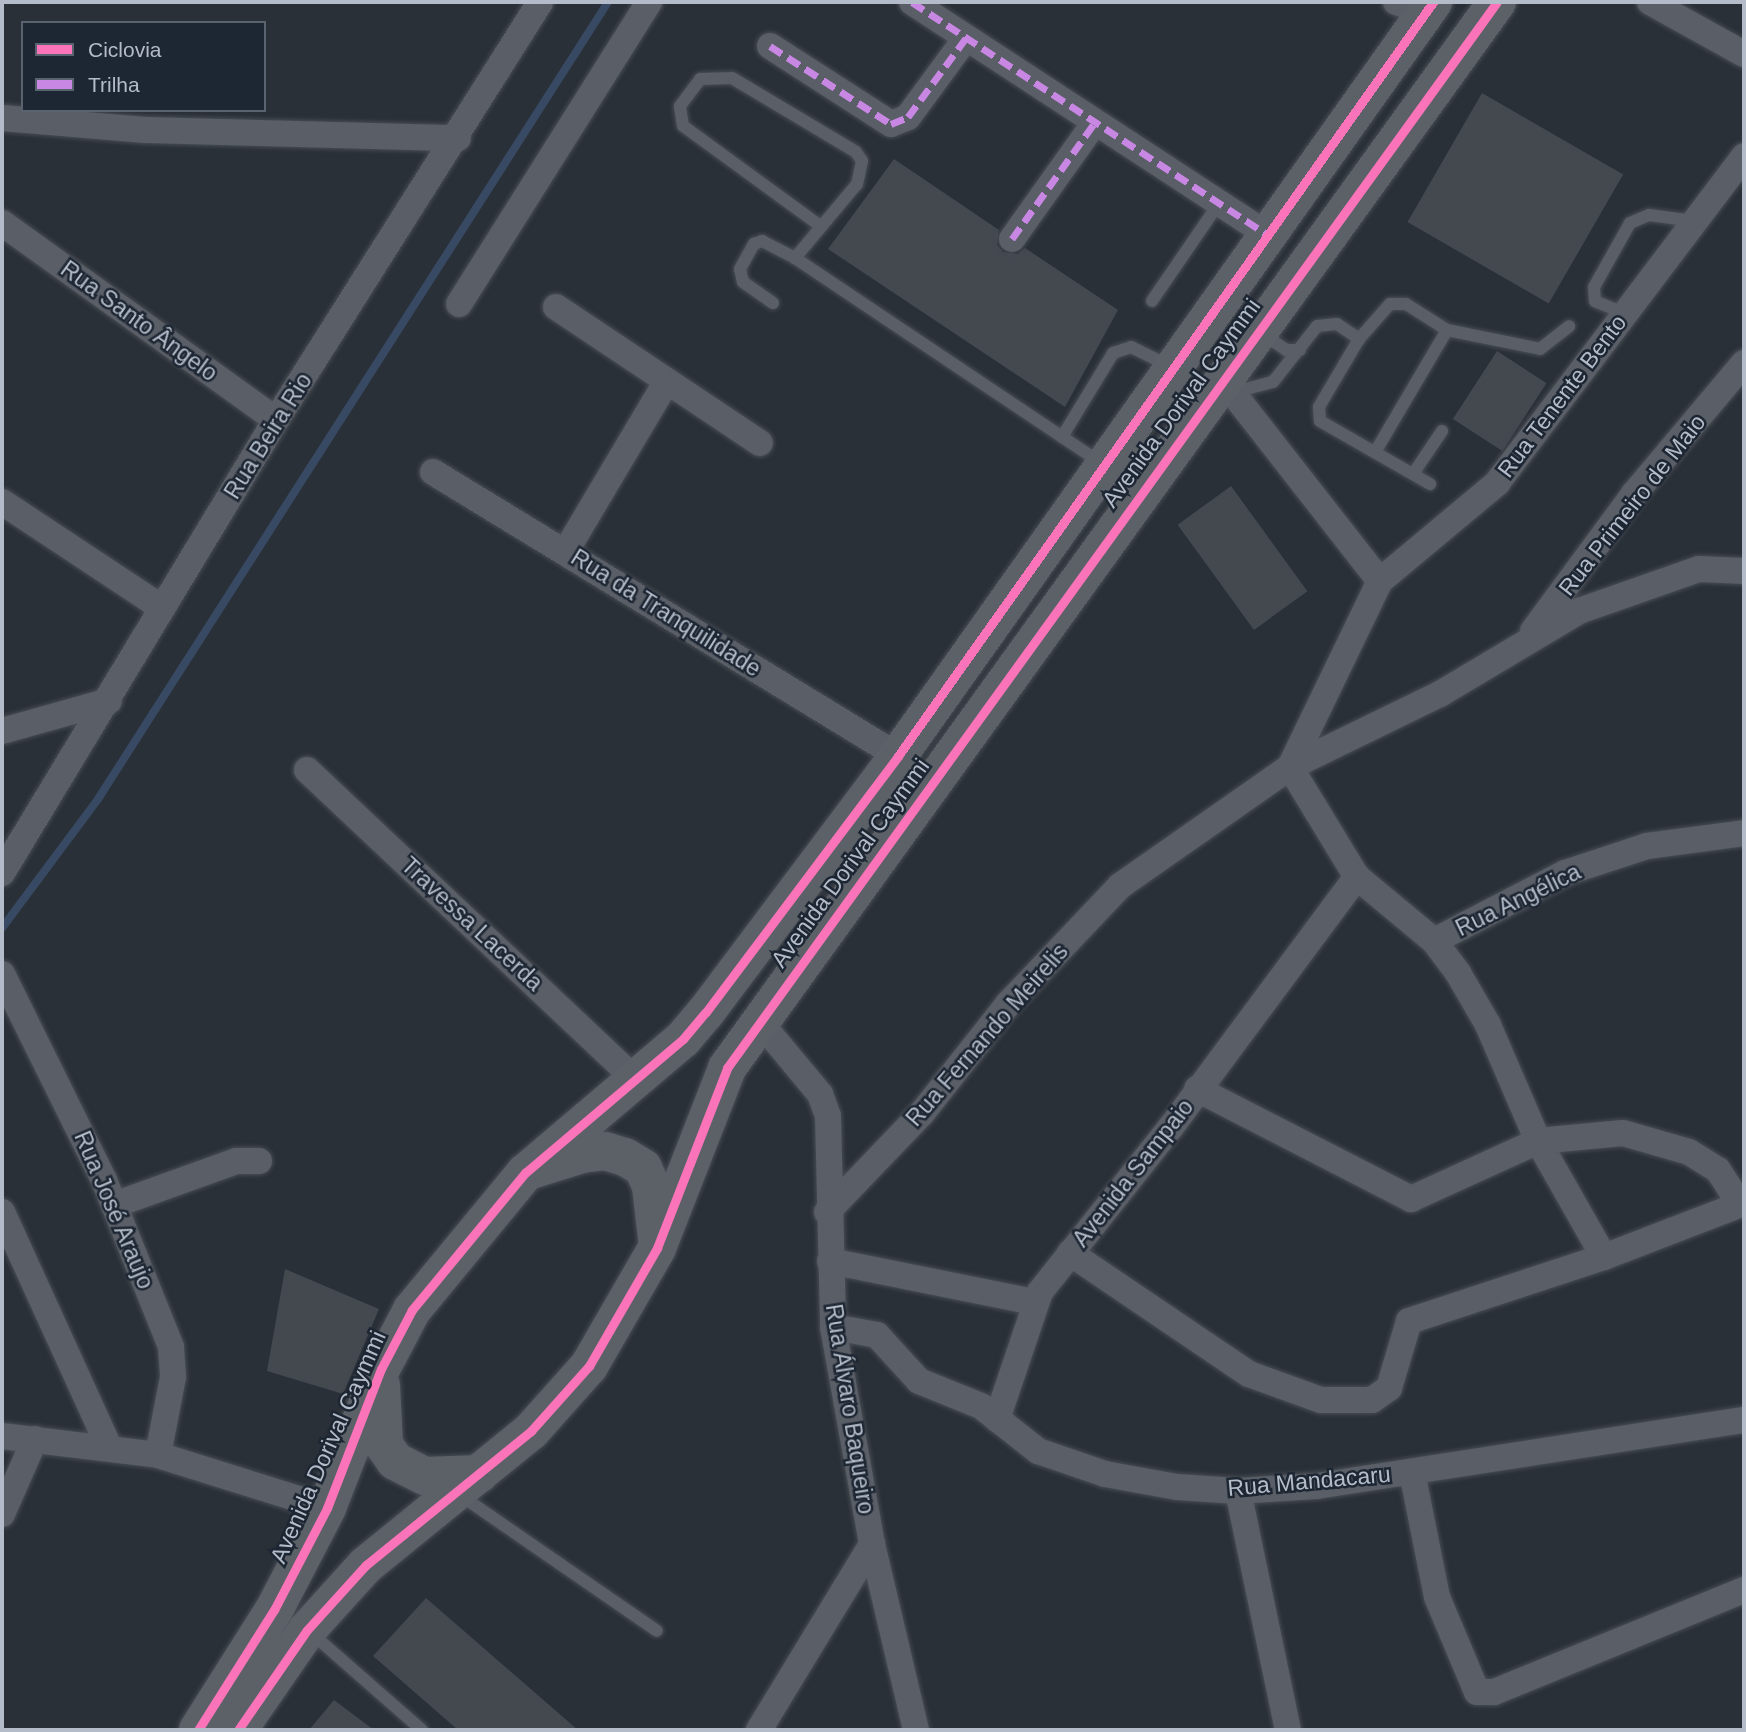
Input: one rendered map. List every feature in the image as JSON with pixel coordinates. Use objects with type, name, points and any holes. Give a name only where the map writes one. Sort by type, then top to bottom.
[{"type":"main road","name":"Avenida Dorival Caymmi","points":[[238,1730],[307,1630],[366,1565],[531,1431],[589,1366],[657,1248],[718,1088],[760,1022],[1228,386],[1259,328],[1497,2]]},
{"type":"main road","name":"Avenida Dorival Caymmi","points":[[198,1730],[274,1610],[327,1508],[381,1369],[412,1310],[524,1173],[570,1130],[636,1080],[706,1012],[898,756],[1268,234],[1419,5]]},
{"type":"main road","points":[[524,1173],[582,1154],[605,1151],[625,1157],[643,1168],[651,1186],[657,1248]]},
{"type":"main road","points":[[381,1369],[381,1428],[394,1461],[425,1476],[468,1483]]},
{"type":"street","name":"Rua Beira Rio","points":[[2,873],[109,701],[276,420],[458,138],[540,2]]},
{"type":"street","points":[[459,304],[649,2]]},
{"type":"street","points":[[912,2],[1268,234]]},
{"type":"street","points":[[1650,2],[1744,54]]},
{"type":"street","points":[[770,46],[891,124],[908,117],[966,38]]},
{"type":"street","points":[[2,118],[146,130],[458,138]]},
{"type":"street","points":[[1012,239],[1095,122]]},
{"type":"street","name":"Rua Tenente Bento","points":[[1290,767],[1380,581],[1497,483],[1744,156]]},
{"type":"street","name":"Rua Santo Ângelo","points":[[2,223],[276,420]]},
{"type":"street","points":[[556,307],[665,384],[760,443]]},
{"type":"street","name":"Rua Primeiro de Maio","points":[[1520,646],[1634,495],[1744,363]]},
{"type":"street","points":[[566,551],[665,384]]},
{"type":"street","points":[[1228,386],[1380,581]]},
{"type":"street","name":"Rua da Tranquilidade","points":[[433,472],[898,756]]},
{"type":"street","points":[[3,504],[162,608]]},
{"type":"street","name":"Rua Fernando Meirelis","points":[[827,1212],[922,1113],[1007,1004],[1120,886],[1290,767],[1440,694],[1579,611],[1699,569],[1744,571]]},
{"type":"street","points":[[2,731],[109,701]]},
{"type":"street","name":"Rua Angélica","points":[[1290,767],[1357,877],[1434,942],[1565,873],[1647,846],[1744,833]]},
{"type":"street","name":"Travessa Lacerda","points":[[307,770],[636,1080]]},
{"type":"street","name":"Avenida Sampaio","points":[[997,1419],[1034,1302],[1357,877]]},
{"type":"street","points":[[1434,942],[1488,1026],[1538,1141],[1604,1257]]},
{"type":"street","name":"Rua José Araujo","points":[[3,976],[114,1205],[171,1347],[173,1377],[158,1455]]},
{"type":"street","name":"Rua Álvaro Baqueiro","points":[[760,1022],[820,1094],[828,1116],[827,1212],[833,1327],[872,1544],[916,1730]]},
{"type":"street","points":[[1070,1253],[1249,1374],[1321,1400],[1372,1400],[1386,1395],[1405,1324],[1604,1257],[1742,1203],[1718,1170],[1689,1152],[1623,1133],[1538,1141],[1411,1199],[1197,1089]]},
{"type":"street","points":[[114,1205],[236,1161],[258,1161]]},
{"type":"street","points":[[2,1212],[110,1449]]},
{"type":"street","points":[[830,1261],[1034,1302]]},
{"type":"street","name":"Rua Mandacaru","points":[[833,1327],[877,1335],[919,1381],[943,1395],[968,1400],[1038,1451],[1105,1474],[1238,1491],[1412,1472],[1744,1420]]},
{"type":"street","points":[[2,1436],[158,1455],[327,1508]]},
{"type":"street","points":[[2,1514],[35,1439]]},
{"type":"street","points":[[1412,1472],[1437,1597],[1477,1692],[1494,1692],[1744,1590]]},
{"type":"street","points":[[1238,1491],[1288,1730]]},
{"type":"street","points":[[759,1730],[872,1544]]},
{"type":"lane","points":[[795,258],[819,225],[857,184],[862,161],[856,152],[732,78],[700,79],[680,106],[683,126],[819,225]]},
{"type":"lane","points":[[1152,301],[1219,203]]},
{"type":"lane","points":[[1623,313],[1595,301],[1594,287],[1630,223],[1649,215],[1695,221]]},
{"type":"lane","points":[[773,303],[743,282],[740,269],[754,244],[762,241],[795,258],[1104,465]]},
{"type":"lane","points":[[1430,484],[1324,426],[1318,415],[1359,339],[1390,304],[1406,304],[1447,330],[1540,349],[1569,326]]},
{"type":"lane","points":[[1228,386],[1273,382],[1317,326],[1329,321],[1359,339]]},
{"type":"lane","points":[[1259,328],[1270,343],[1300,350]]},
{"type":"lane","points":[[1375,452],[1447,330]]},
{"type":"lane","points":[[1062,437],[1114,353],[1131,347],[1173,367]]},
{"type":"lane","points":[[1413,474],[1443,431]]},
{"type":"lane","points":[[468,1483],[657,1631]]},
{"type":"lane","points":[[307,1630],[422,1730]]},
{"type":"building","points":[[1482,93],[1623,174],[1549,304],[1408,222]]},
{"type":"building","points":[[894,159],[999,230],[997,245],[1003,252],[1018,254],[1025,248],[1118,310],[1065,407],[828,249]]},
{"type":"building","points":[[1497,351],[1546,383],[1502,451],[1453,419]]},
{"type":"building","points":[[1231,486],[1307,591],[1254,630],[1178,525]]},
{"type":"building","points":[[285,1269],[379,1309],[343,1394],[267,1371]]},
{"type":"building","points":[[426,1598],[578,1730],[458,1730],[373,1656]]},
{"type":"building","points":[[334,1700],[374,1730],[309,1730]]},
{"type":"waterway","points":[[2,928],[98,799],[608,2]]},
{"type":"marked path","points":[[912,2],[1267,234]]},
{"type":"marked path","points":[[770,46],[891,124],[908,117],[966,38]]},
{"type":"marked path","points":[[1012,239],[1095,122]]},
{"type":"cycle path","points":[[198,1730],[274,1610],[327,1508],[381,1369],[412,1310],[525,1173],[683,1039],[706,1012],[898,756],[1433,2]]},
{"type":"cycle path","points":[[238,1730],[307,1630],[366,1565],[531,1431],[589,1366],[657,1248],[727,1068],[1497,2]]}]
